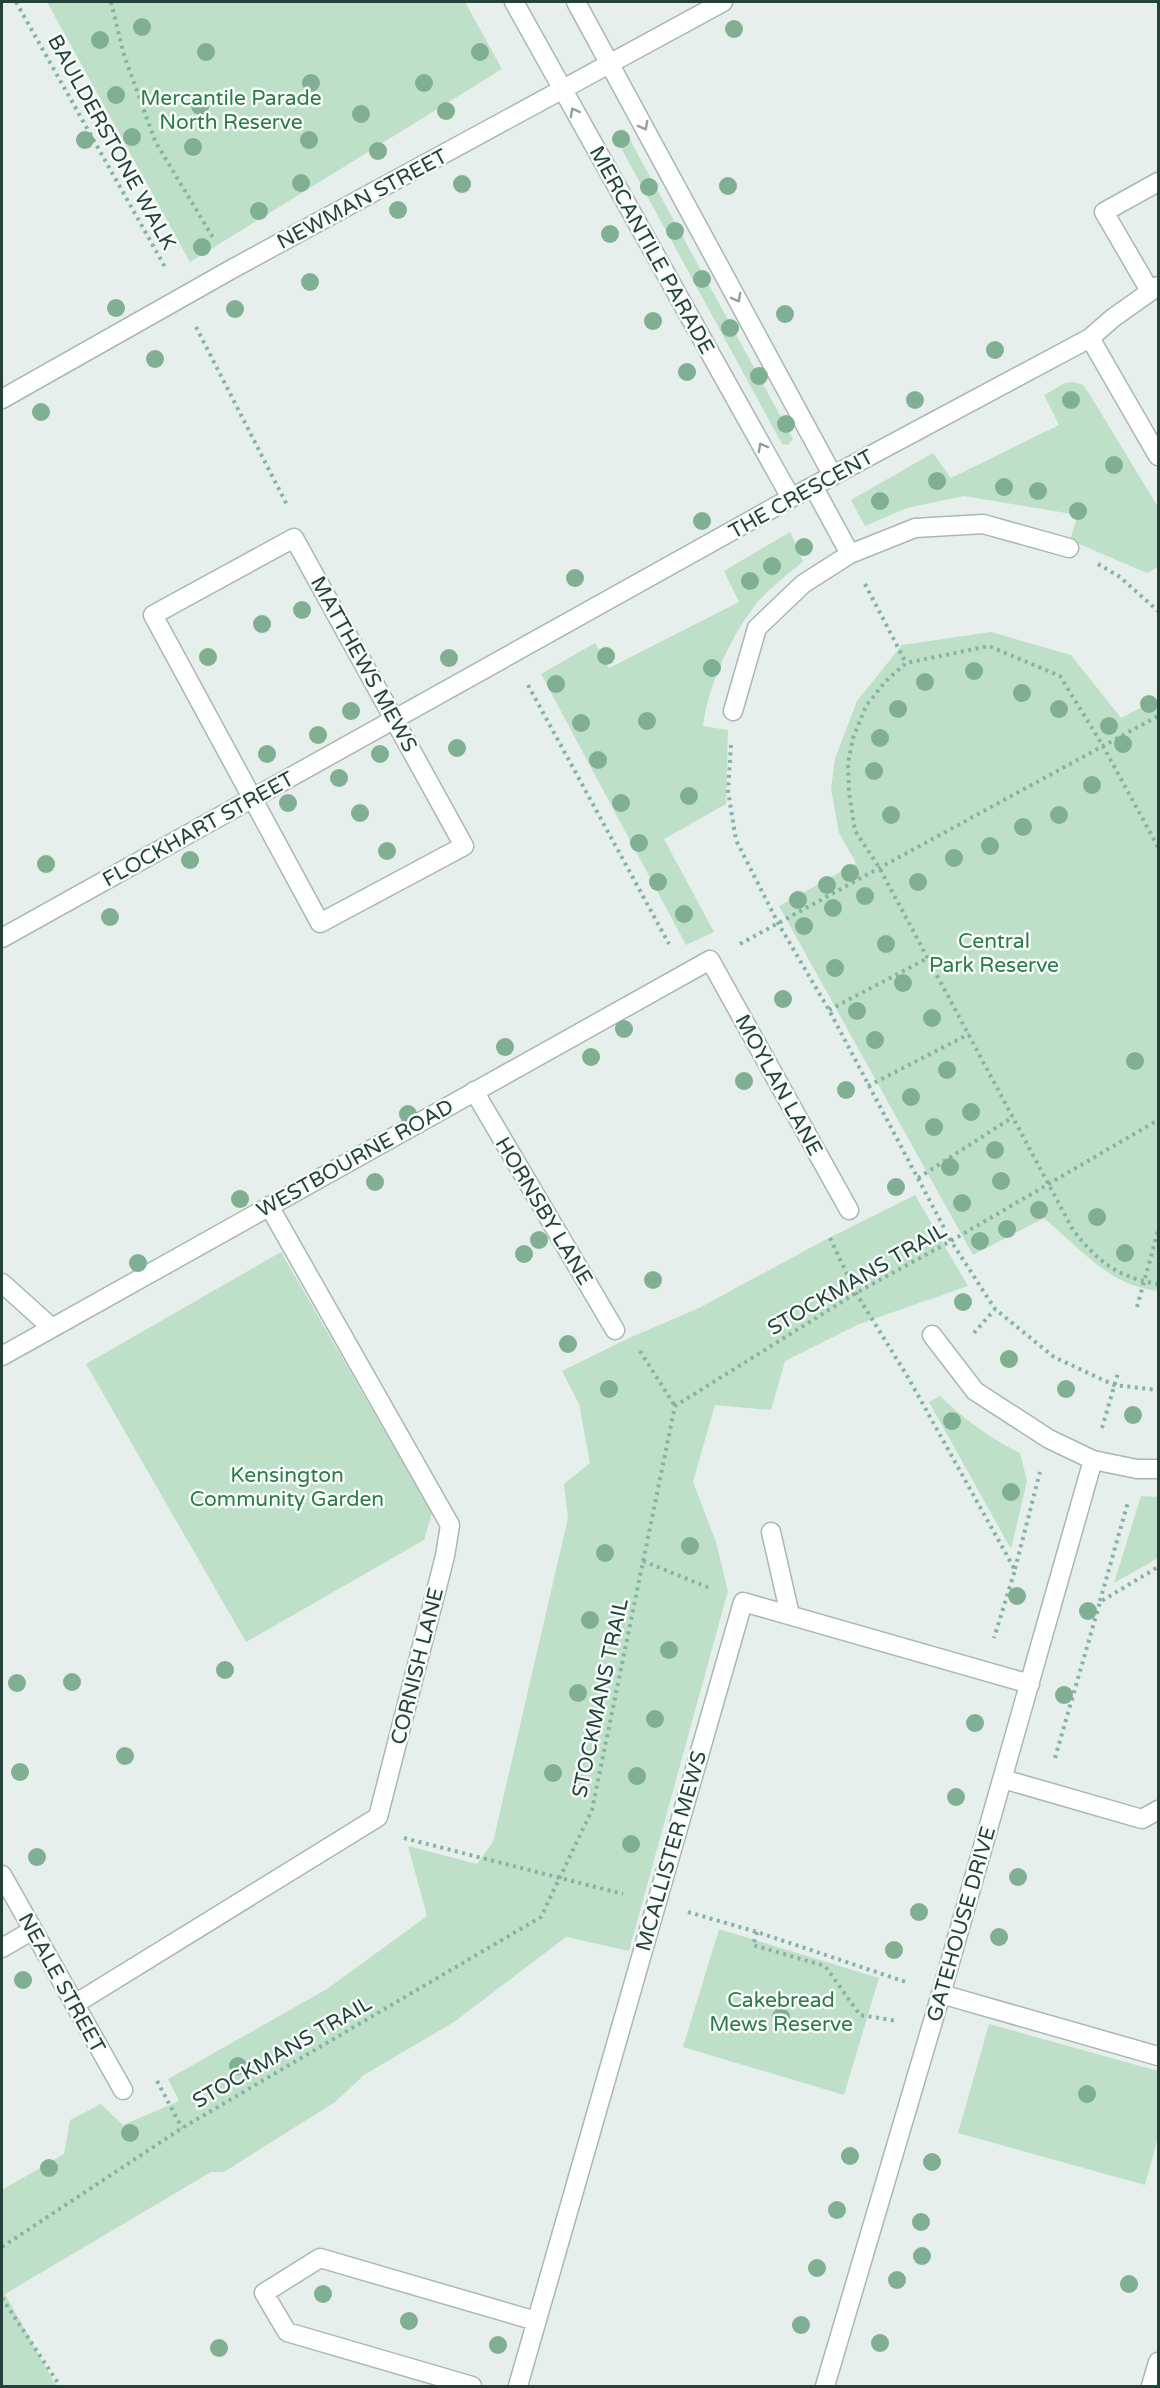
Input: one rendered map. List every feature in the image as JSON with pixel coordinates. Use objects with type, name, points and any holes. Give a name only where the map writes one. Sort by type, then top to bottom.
[{"type":"street","name":"MERCANTILE PARADE","points":[[514,2],[791,498]]},
{"type":"street","points":[[576,2],[833,476]]},
{"type":"street","name":"NEWMAN STREET","points":[[2,399],[232,269],[723,2]]},
{"type":"street","points":[[1154,289],[1104,212],[1158,182]]},
{"type":"street","name":"THE CRESCENT","points":[[394,718],[512,655],[791,498],[1090,338],[1154,289]]},
{"type":"street","points":[[1090,338],[1158,456]]},
{"type":"street","points":[[813,486],[850,554]]},
{"type":"street","points":[[733,711],[757,628],[803,584],[850,554],[915,528],[983,524],[1069,548]]},
{"type":"street","name":"MATTHEWS MEWS","points":[[294,538],[464,846],[320,923],[153,615],[294,538]]},
{"type":"street","name":"FLOCKHART STREET","points":[[2,938],[394,718]]},
{"type":"street","name":"WESTBOURNE ROAD","points":[[2,1356],[710,960]]},
{"type":"street","name":"MOYLAN LANE","points":[[710,960],[849,1210]]},
{"type":"street","name":"HORNSBY LANE","points":[[474,1091],[615,1330]]},
{"type":"street","name":"CORNISH LANE","points":[[75,2004],[378,1817],[445,1556],[450,1525],[269,1206]]},
{"type":"street","points":[[2,1282],[52,1328]]},
{"type":"street","points":[[932,1335],[975,1391],[1049,1439],[1093,1460],[1137,1469],[1158,1469]]},
{"type":"street","name":"GATEHOUSE DRIVE","points":[[825,2386],[1004,1779],[1093,1460]]},
{"type":"street","points":[[771,1532],[790,1616]]},
{"type":"street","points":[[743,1602],[1030,1684]]},
{"type":"street","name":"MCALLISTER MEWS","points":[[518,2386],[743,1602]]},
{"type":"street","points":[[1004,1779],[1142,1819],[1158,1810]]},
{"type":"street","name":"NEALE STREET","points":[[2,1875],[123,2091]]},
{"type":"street","points":[[2,1948],[33,1930]]},
{"type":"street","points":[[941,1994],[1158,2056]]},
{"type":"street","points":[[472,2386],[287,2332],[264,2292],[321,2258],[536,2321]]},
{"type":"street","points":[[1151,2386],[1158,2362]]},
{"type":"path","name":"BAULDERSTONE WALK","points":[[16,2],[182,298],[290,510],[294,538]]},
{"type":"path","points":[[111,2],[124,55],[155,141],[232,269]]},
{"type":"path","points":[[1069,548],[1120,577],[1158,611]]},
{"type":"path","points":[[850,554],[906,663]]},
{"type":"path","points":[[1158,847],[1103,746],[1060,676],[989,646],[906,663],[885,682],[866,706],[853,738],[848,763],[849,792],[855,831],[879,867],[1073,1230],[1092,1254],[1112,1269],[1144,1282],[1158,1284]]},
{"type":"path","points":[[512,655],[685,974]]},
{"type":"path","points":[[733,711],[729,790],[736,840],[778,923],[829,1010],[951,1241],[995,1309],[1054,1357],[1114,1385],[1158,1390]]},
{"type":"path","points":[[710,960],[1158,716]]},
{"type":"path","points":[[829,1010],[928,958]]},
{"type":"path","points":[[868,1086],[969,1034]]},
{"type":"path","points":[[918,1178],[1013,1117]]},
{"type":"path","name":"STOCKMANS TRAIL","points":[[2,2247],[182,2128],[541,1917],[592,1810],[675,1406],[856,1293],[951,1241],[1158,1120]]},
{"type":"path","points":[[849,1210],[823,1222],[856,1293],[909,1379],[1015,1570]]},
{"type":"path","points":[[1137,1307],[1158,1231]]},
{"type":"path","points":[[615,1330],[640,1351],[675,1406]]},
{"type":"path","points":[[1093,1460],[1118,1373]]},
{"type":"path","points":[[984,1670],[1015,1570],[1049,1439]]},
{"type":"path","points":[[1046,1790],[1137,1469]]},
{"type":"path","points":[[643,1561],[743,1602]]},
{"type":"path","points":[[1100,1602],[1158,1568]]},
{"type":"path","points":[[363,1827],[656,1903],[757,1932],[941,1994]]},
{"type":"path","points":[[2,2298],[60,2386]]},
{"type":"green space","name":"Mercantile Parade North Reserve","points":[[47,2],[465,2],[502,69],[190,262]]},
{"type":"green space","points":[[624,129],[793,439],[788,445],[782,444],[614,135]]},
{"type":"green space","points":[[1074,382],[1083,385],[1090,395],[1158,507],[1158,567],[1147,573],[1070,540],[1078,515],[964,496],[907,508],[865,526],[851,500],[933,453],[951,478],[1059,425],[1044,395],[1065,383]]},
{"type":"green space","points":[[790,532],[803,561],[764,595],[744,621],[721,664],[706,710],[703,726],[728,730],[726,804],[664,839],[714,932],[686,945],[541,674],[595,643],[609,668],[739,602],[724,571]]},
{"type":"green space","name":"Central Park Reserve","points":[[991,632],[1071,655],[1121,718],[1158,699],[1158,1291],[1141,1288],[1110,1274],[1044,1218],[973,1255],[779,906],[856,863],[839,833],[831,789],[835,759],[857,701],[902,645]]},
{"type":"green space","points":[[915,1195],[968,1286],[859,1324],[785,1361],[771,1410],[715,1405],[693,1482],[716,1542],[728,1591],[629,1951],[566,1937],[454,2022],[364,2075],[335,2102],[224,2172],[211,2172],[5,2294],[56,2386],[2,2386],[2,2190],[64,2154],[70,2120],[101,2104],[123,2125],[179,2101],[168,2079],[327,1989],[427,1916],[408,1846],[477,1864],[493,1842],[568,1518],[564,1484],[590,1463],[579,1404],[562,1371],[627,1339],[699,1308],[821,1242]]},
{"type":"green space","name":"Kensington Community Garden","points":[[281,1252],[432,1513],[424,1540],[246,1642],[86,1364]]},
{"type":"green space","points":[[940,1396],[978,1428],[1020,1453],[1027,1481],[1011,1549],[929,1402]]},
{"type":"green space","points":[[1141,1496],[1158,1497],[1158,1558],[1114,1583]]},
{"type":"green space","name":"Cakebread Mews Reserve","points":[[719,1929],[879,1978],[844,2095],[683,2047]]},
{"type":"green space","points":[[989,2024],[1158,2071],[1158,2137],[1145,2185],[958,2133]]}]
